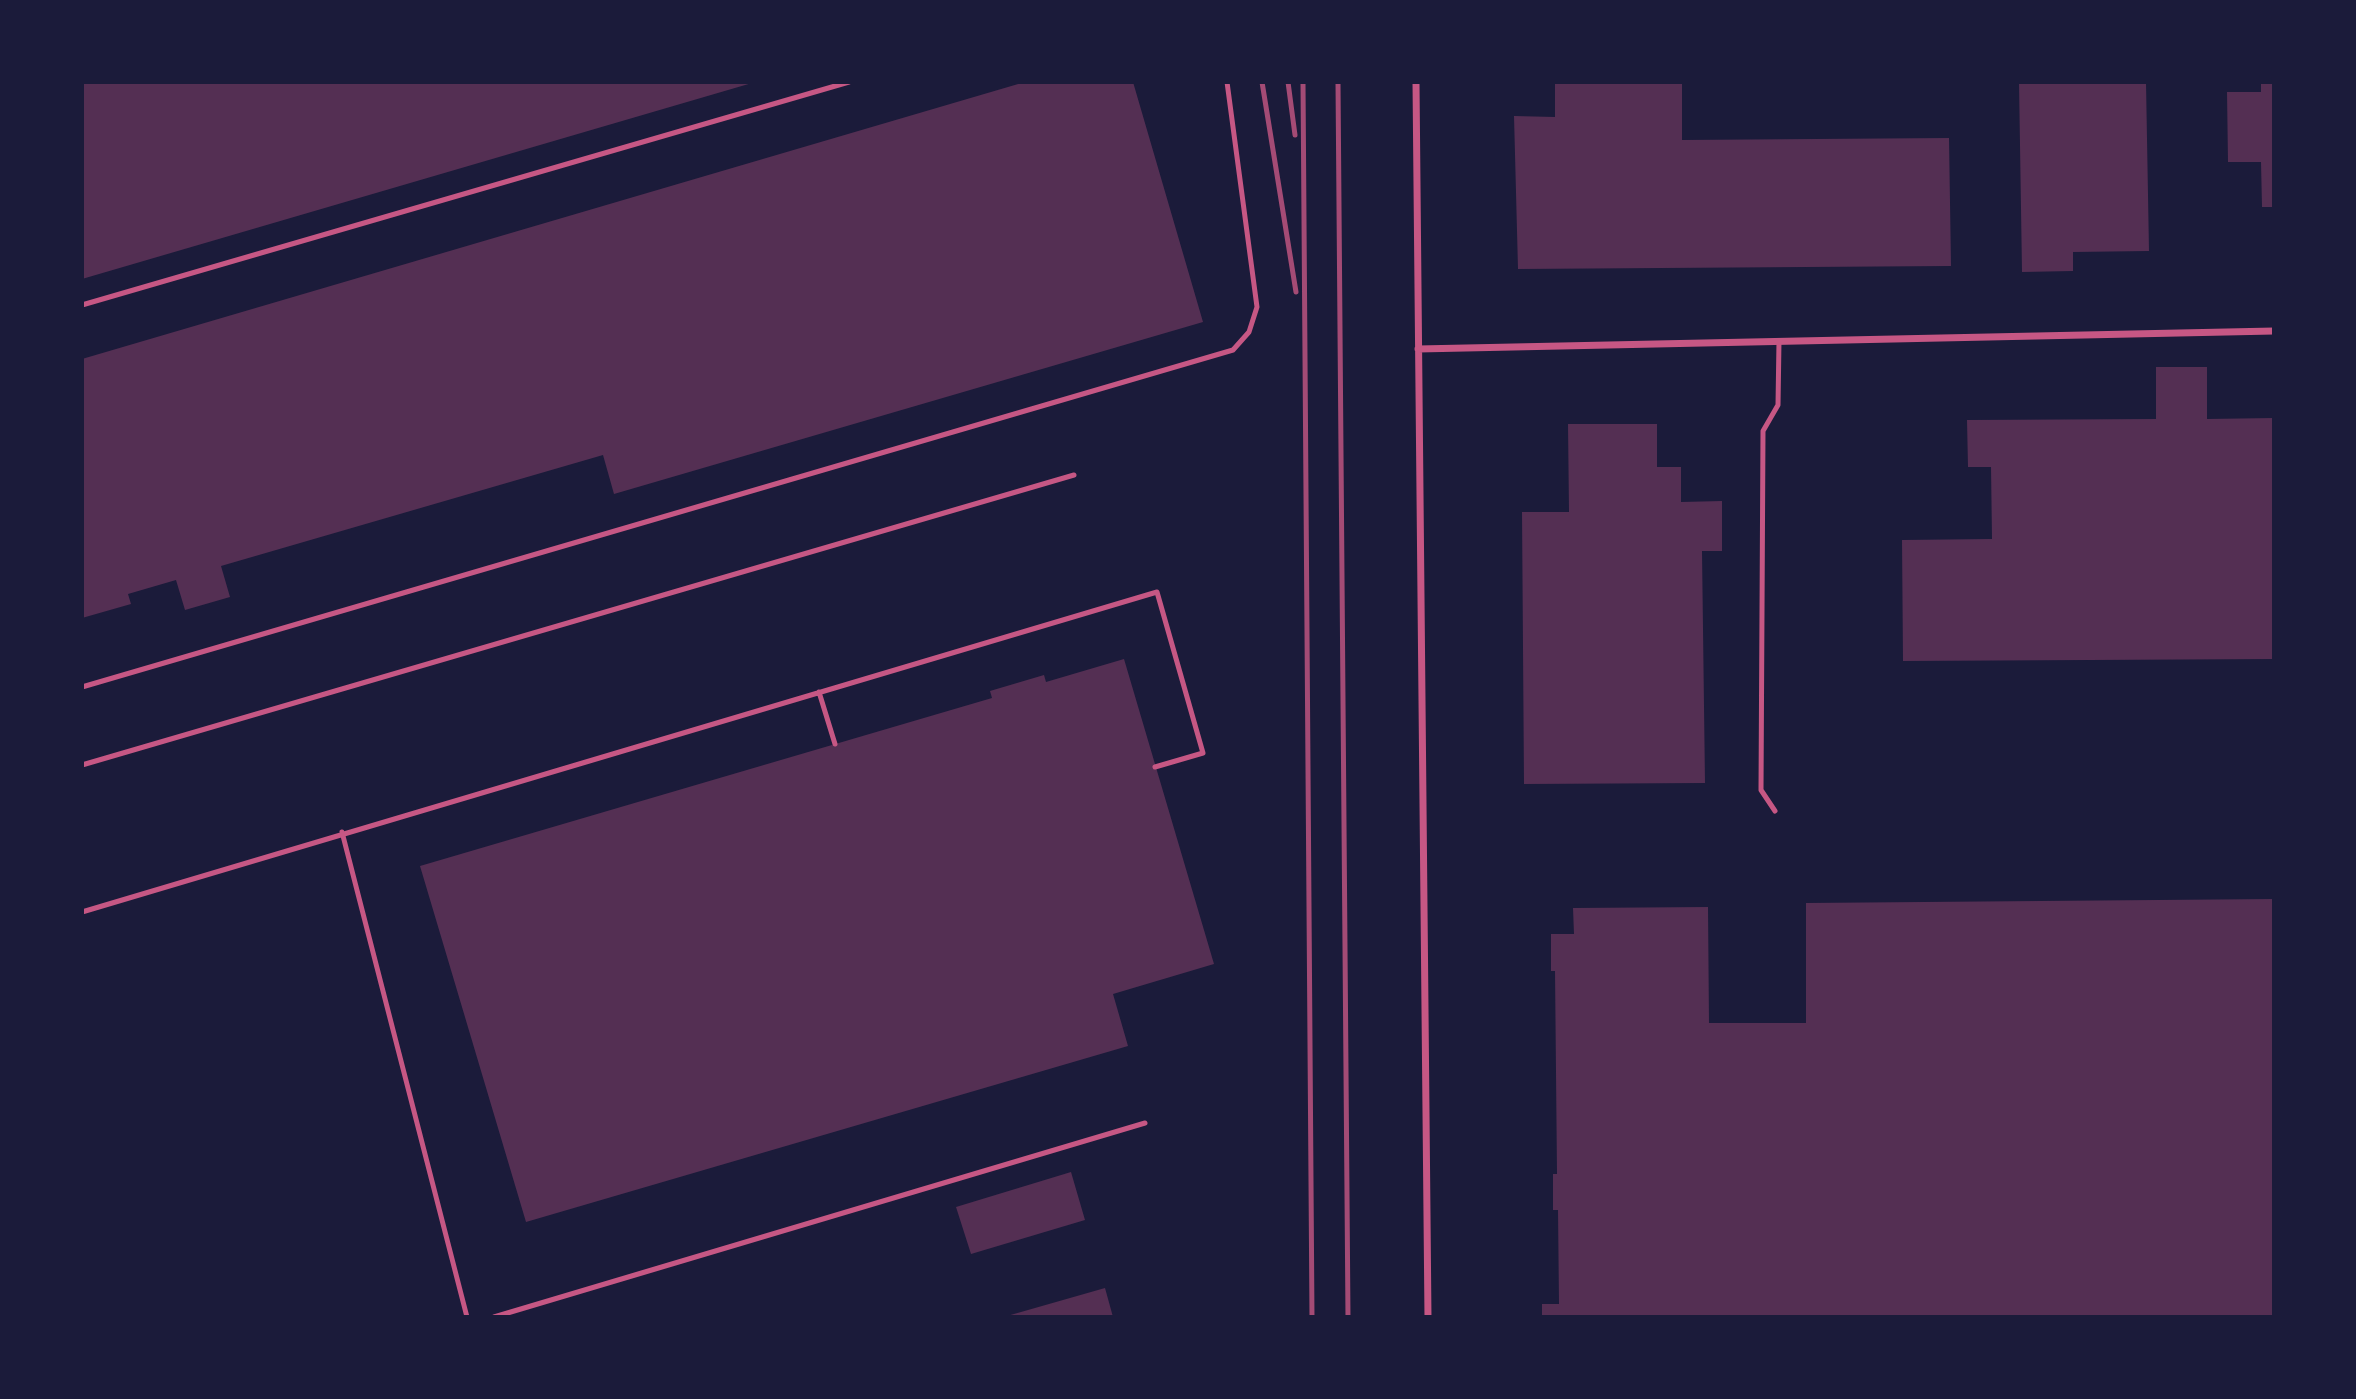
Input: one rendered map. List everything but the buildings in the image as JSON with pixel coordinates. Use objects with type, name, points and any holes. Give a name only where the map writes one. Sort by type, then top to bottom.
[{"type":"street","points":[[1416,82],[1428,1317]]},
{"type":"street","points":[[1418,349],[2274,331]]},
{"type":"lane","points":[[82,305],[849,82]]},
{"type":"lane","points":[[82,688],[1233,350],[1249,332],[1257,307],[1227,82]]},
{"type":"lane","points":[[1775,811],[1761,790],[1763,431],[1778,405],[1779,341]]},
{"type":"lane","points":[[82,765],[1074,475]]},
{"type":"lane","points":[[82,912],[341,832],[1157,592],[1203,752],[1155,767]]},
{"type":"lane","points":[[819,692],[835,744]]},
{"type":"lane","points":[[341,832],[467,1317]]},
{"type":"lane","points":[[494,1317],[1145,1123]]},
{"type":"railway","points":[[1262,82],[1296,292]]},
{"type":"railway","points":[[1288,82],[1295,135]]},
{"type":"railway","points":[[1303,82],[1312,1317]]},
{"type":"railway","points":[[1338,82],[1348,1317]]}]
